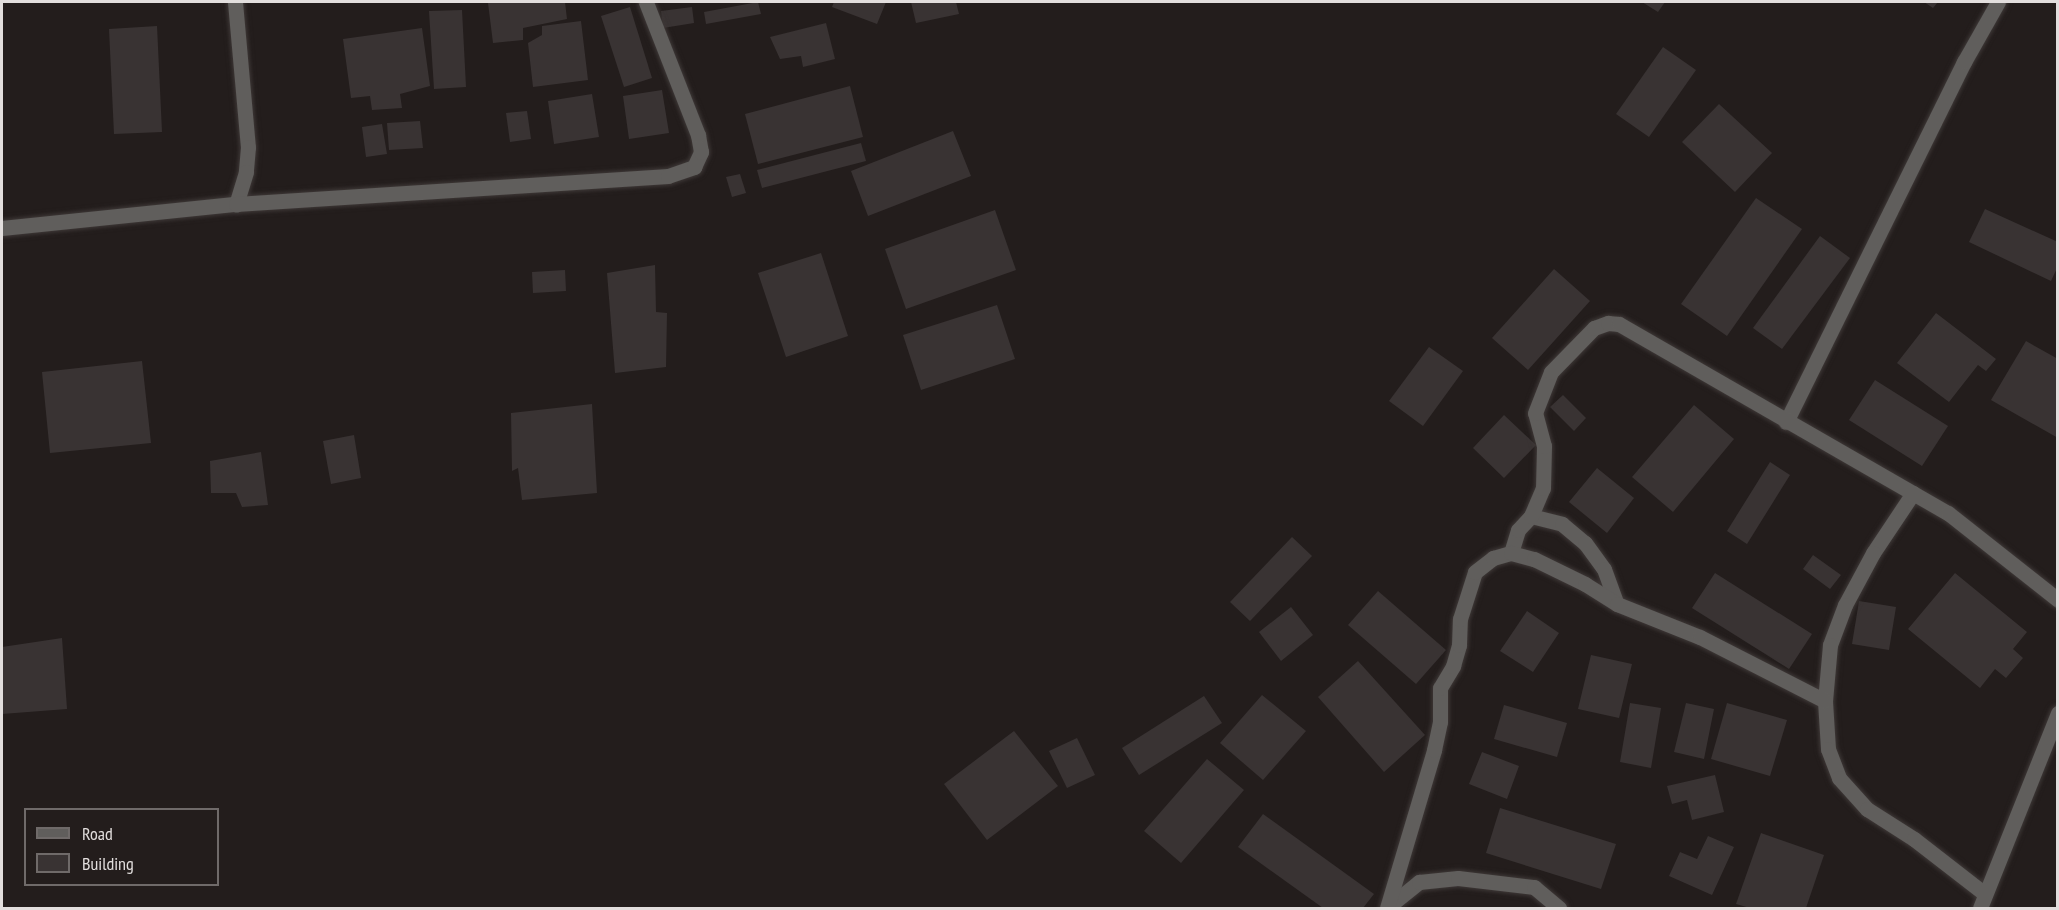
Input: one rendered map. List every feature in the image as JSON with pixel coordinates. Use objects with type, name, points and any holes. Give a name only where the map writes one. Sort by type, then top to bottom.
[{"type":"street","points":[[235,2],[248,147],[246,171],[236,204]]},
{"type":"street","points":[[2,228],[236,204],[668,176],[694,167],[701,152],[698,135],[646,2]]},
{"type":"street","points":[[1786,422],[1964,62],[1998,2]]},
{"type":"street","points":[[1511,553],[1518,530],[1531,516],[1543,488],[1544,446],[1535,413],[1551,372],[1594,328],[1608,323],[1619,324],[1948,513],[2058,600]]},
{"type":"street","points":[[1913,493],[1873,553],[1845,605],[1830,645],[1825,700],[1828,749],[1839,778],[1867,809],[1914,839],[1982,901],[2058,713]]},
{"type":"street","points":[[1531,516],[1562,524],[1585,543],[1604,569],[1617,604]]},
{"type":"street","points":[[1388,908],[1434,750],[1440,722],[1440,688],[1453,666],[1459,645],[1460,619],[1475,572],[1493,558],[1511,553],[1534,559],[1585,584],[1617,604],[1700,637],[1825,700]]},
{"type":"street","points":[[1388,908],[1419,882],[1458,878],[1534,887],[1559,909]]},
{"type":"building","points":[[565,2],[567,19],[523,28],[523,40],[493,43],[488,3]]},
{"type":"building","points":[[758,2],[761,14],[706,24],[704,12]]},
{"type":"building","points":[[834,2],[886,2],[877,24],[832,7]]},
{"type":"building","points":[[911,2],[956,2],[959,14],[916,23]]},
{"type":"building","points":[[1642,2],[1665,2],[1658,12]]},
{"type":"building","points":[[1924,2],[1938,2],[1933,8]]},
{"type":"building","points":[[630,7],[652,78],[624,87],[601,16]]},
{"type":"building","points":[[692,7],[694,23],[663,28],[661,11]]},
{"type":"building","points":[[462,10],[466,87],[434,89],[429,11]]},
{"type":"building","points":[[581,21],[588,80],[533,87],[528,43],[542,35],[542,26]]},
{"type":"building","points":[[826,23],[835,59],[803,67],[801,56],[780,59],[770,37]]},
{"type":"building","points":[[157,26],[162,132],[114,134],[109,29]]},
{"type":"building","points":[[422,28],[430,86],[400,94],[402,108],[372,110],[370,96],[351,98],[343,39]]},
{"type":"building","points":[[1663,47],[1696,70],[1649,137],[1616,114]]},
{"type":"building","points":[[850,86],[863,137],[758,164],[745,114]]},
{"type":"building","points":[[662,90],[669,133],[629,139],[623,96]]},
{"type":"building","points":[[592,94],[599,137],[554,144],[548,101]]},
{"type":"building","points":[[1719,104],[1772,153],[1735,192],[1682,142]]},
{"type":"building","points":[[527,111],[531,139],[510,142],[506,113]]},
{"type":"building","points":[[420,121],[423,148],[389,150],[387,123]]},
{"type":"building","points":[[382,124],[387,154],[366,157],[362,127]]},
{"type":"building","points":[[953,131],[971,176],[868,216],[851,171]]},
{"type":"building","points":[[861,143],[866,161],[762,188],[757,170]]},
{"type":"building","points":[[740,174],[746,193],[732,197],[726,177]]},
{"type":"building","points":[[1756,198],[1802,229],[1727,336],[1681,304]]},
{"type":"building","points":[[1985,209],[2058,242],[2058,266],[2051,281],[1969,242]]},
{"type":"building","points":[[995,210],[1016,270],[906,309],[885,249]]},
{"type":"building","points":[[1820,236],[1850,258],[1782,349],[1753,328]]},
{"type":"building","points":[[821,253],[848,336],[786,357],[758,273]]},
{"type":"building","points":[[655,265],[656,312],[667,313],[666,367],[615,373],[607,273]]},
{"type":"building","points":[[1554,269],[1590,301],[1528,370],[1492,338]]},
{"type":"building","points":[[565,270],[566,291],[533,293],[532,272]]},
{"type":"building","points":[[997,305],[1015,359],[921,390],[903,335]]},
{"type":"building","points":[[1936,313],[1996,359],[1986,371],[1978,365],[1949,402],[1897,363]]},
{"type":"building","points":[[2026,341],[2058,359],[2058,438],[1991,400]]},
{"type":"building","points":[[1429,347],[1463,371],[1423,426],[1389,401]]},
{"type":"building","points":[[142,361],[151,443],[50,453],[42,372]]},
{"type":"building","points":[[1875,380],[1948,426],[1922,466],[1849,420]]},
{"type":"building","points":[[1563,395],[1586,418],[1574,431],[1550,407]]},
{"type":"building","points":[[592,404],[597,493],[522,500],[518,468],[512,471],[511,413]]},
{"type":"building","points":[[1694,405],[1734,439],[1673,512],[1632,477]]},
{"type":"building","points":[[1504,415],[1536,445],[1504,478],[1473,448]]},
{"type":"building","points":[[354,435],[361,478],[331,484],[323,441]]},
{"type":"building","points":[[261,452],[268,505],[242,507],[236,493],[211,493],[210,461]]},
{"type":"building","points":[[1770,462],[1790,475],[1747,544],[1727,531]]},
{"type":"building","points":[[1597,468],[1634,498],[1607,533],[1569,502]]},
{"type":"building","points":[[1292,537],[1312,556],[1250,621],[1230,602]]},
{"type":"building","points":[[1813,555],[1841,575],[1830,589],[1803,569]]},
{"type":"building","points":[[1715,573],[1812,634],[1789,669],[1692,608]]},
{"type":"building","points":[[1955,573],[2027,632],[2013,649],[2023,658],[2006,678],[1995,669],[1980,688],[1908,629]]},
{"type":"building","points":[[1378,591],[1446,650],[1416,684],[1348,625]]},
{"type":"building","points":[[1859,601],[1896,607],[1889,650],[1852,644]]},
{"type":"building","points":[[1291,607],[1313,635],[1281,661],[1259,632]]},
{"type":"building","points":[[1527,611],[1559,633],[1533,672],[1500,651]]},
{"type":"building","points":[[62,638],[67,709],[2,714],[2,647]]},
{"type":"building","points":[[1591,655],[1632,664],[1619,718],[1578,709]]},
{"type":"building","points":[[1358,661],[1425,735],[1384,772],[1318,697]]},
{"type":"building","points":[[1262,695],[1306,731],[1263,780],[1220,743]]},
{"type":"building","points":[[1204,696],[1222,723],[1139,775],[1122,748]]},
{"type":"building","points":[[1630,703],[1661,708],[1651,768],[1620,762]]},
{"type":"building","points":[[1686,703],[1714,709],[1704,759],[1674,752]]},
{"type":"building","points":[[1727,703],[1787,720],[1770,776],[1711,759]]},
{"type":"building","points":[[1504,705],[1567,723],[1557,757],[1494,739]]},
{"type":"building","points":[[1014,731],[1058,786],[987,840],[944,784]]},
{"type":"building","points":[[1077,738],[1095,775],[1067,788],[1049,751]]},
{"type":"building","points":[[1482,752],[1519,766],[1507,799],[1469,784]]},
{"type":"building","points":[[1207,759],[1244,790],[1181,863],[1144,831]]},
{"type":"building","points":[[1715,775],[1724,812],[1692,820],[1687,800],[1672,804],[1667,786]]},
{"type":"building","points":[[1500,808],[1616,844],[1601,889],[1486,853]]},
{"type":"building","points":[[1263,814],[1374,894],[1363,908],[1323,908],[1238,847]]},
{"type":"building","points":[[1761,833],[1824,855],[1806,908],[1750,908],[1736,904]]},
{"type":"building","points":[[1708,836],[1734,847],[1712,895],[1669,876],[1680,852],[1697,859]]}]
